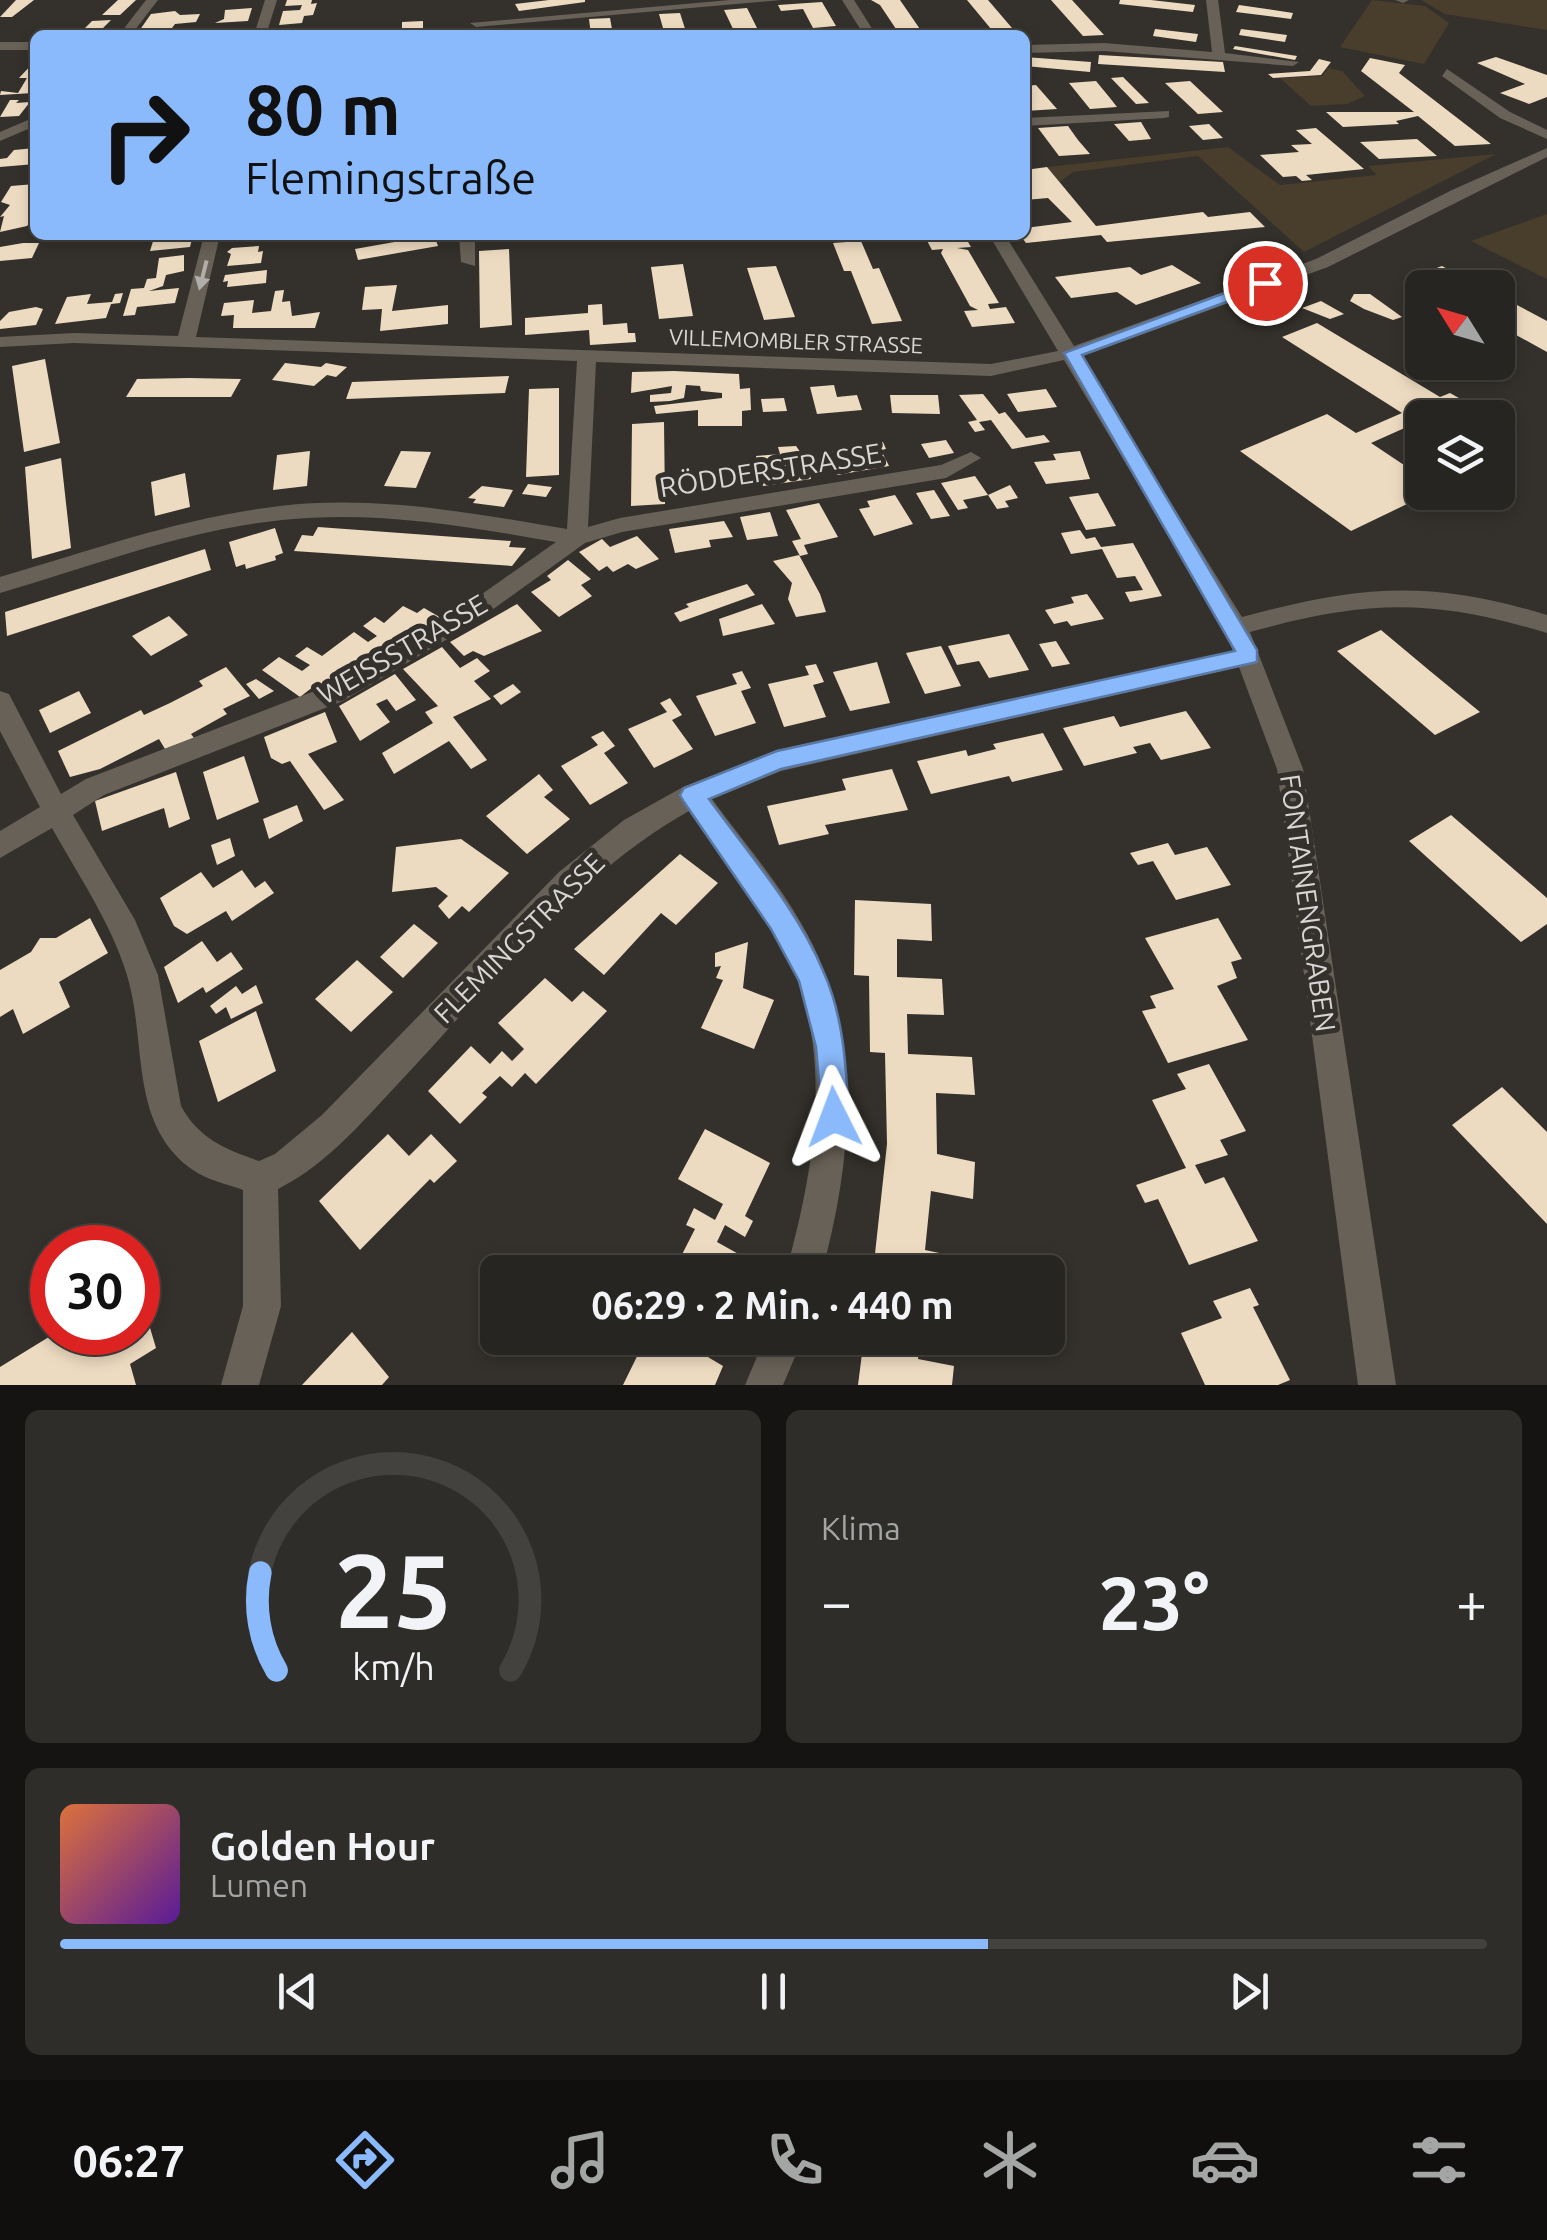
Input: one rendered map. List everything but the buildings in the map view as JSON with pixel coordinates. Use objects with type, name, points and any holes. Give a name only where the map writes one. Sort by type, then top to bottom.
[{"type":"street","points":[[129,30],[152,0]]},
{"type":"street","points":[[262,30],[271,0]]},
{"type":"street","points":[[475,23],[775,0]]},
{"type":"street","points":[[848,0],[867,30]]},
{"type":"street","points":[[1212,0],[1219,55]]},
{"type":"street","points":[[0,46],[30,46]]},
{"type":"street","points":[[1030,48],[1081,46],[1293,62]]},
{"type":"street","points":[[1447,72],[1505,115],[1547,135]]},
{"type":"street","points":[[1030,122],[1164,114]]},
{"type":"street","points":[[3,140],[30,124]]},
{"type":"street","name":"VILLEMOMBLER STRASSE","points":[[0,342],[74,338],[991,370],[1073,353],[1322,264],[1456,193],[1547,152]]},
{"type":"street","points":[[186,342],[211,240]]},
{"type":"street","points":[[467,240],[469,262]]},
{"type":"street","name":"FONTAINENGRABEN","points":[[1000,240],[1073,353],[1236,627],[1250,656],[1292,778],[1377,1385]]},
{"type":"street","points":[[0,585],[216,524],[280,513],[348,509],[576,538],[587,356]]},
{"type":"street","name":"RÖDDERSTRASSE","points":[[576,538],[620,525],[946,471],[971,458]]},
{"type":"street","name":"WEISSSTRASSE","points":[[0,846],[94,787],[334,694],[463,619],[576,538]]},
{"type":"street","points":[[1236,627],[1342,600],[1418,593],[1488,604],[1547,624]]},
{"type":"street","name":"FLEMINGSTRASSE","points":[[260,1178],[288,1166],[334,1128],[569,881],[634,828],[692,795],[777,760],[1250,656]]},
{"type":"street","points":[[0,701],[22,754],[125,930],[137,960],[165,1111],[178,1136],[206,1160],[260,1178],[262,1306],[240,1385]]},
{"type":"street","points":[[692,795],[781,921],[812,977],[830,1047],[834,1117],[821,1212],[809,1255]]},
{"type":"street","points":[[764,1385],[777,1355]]},
{"type":"shaded area","points":[[1372,0],[1425,6],[1449,23],[1424,64],[1340,47]]},
{"type":"shaded area","points":[[1421,0],[1547,0],[1547,30],[1445,14]]},
{"type":"shaded area","points":[[1328,68],[1342,71],[1365,96],[1347,104],[1311,106],[1280,78],[1322,76]]},
{"type":"shaded area","points":[[1228,147],[1280,185],[1377,175],[1368,166],[1496,154],[1304,252],[1198,156],[1073,172],[1060,182],[1047,167]]},
{"type":"shaded area","points":[[1547,214],[1547,279],[1471,241]]},
{"type":"route","points":[[834,1117],[830,1047],[812,977],[781,921],[692,795],[777,760],[1250,656],[1222,602],[1073,353],[1265,283]]}]
